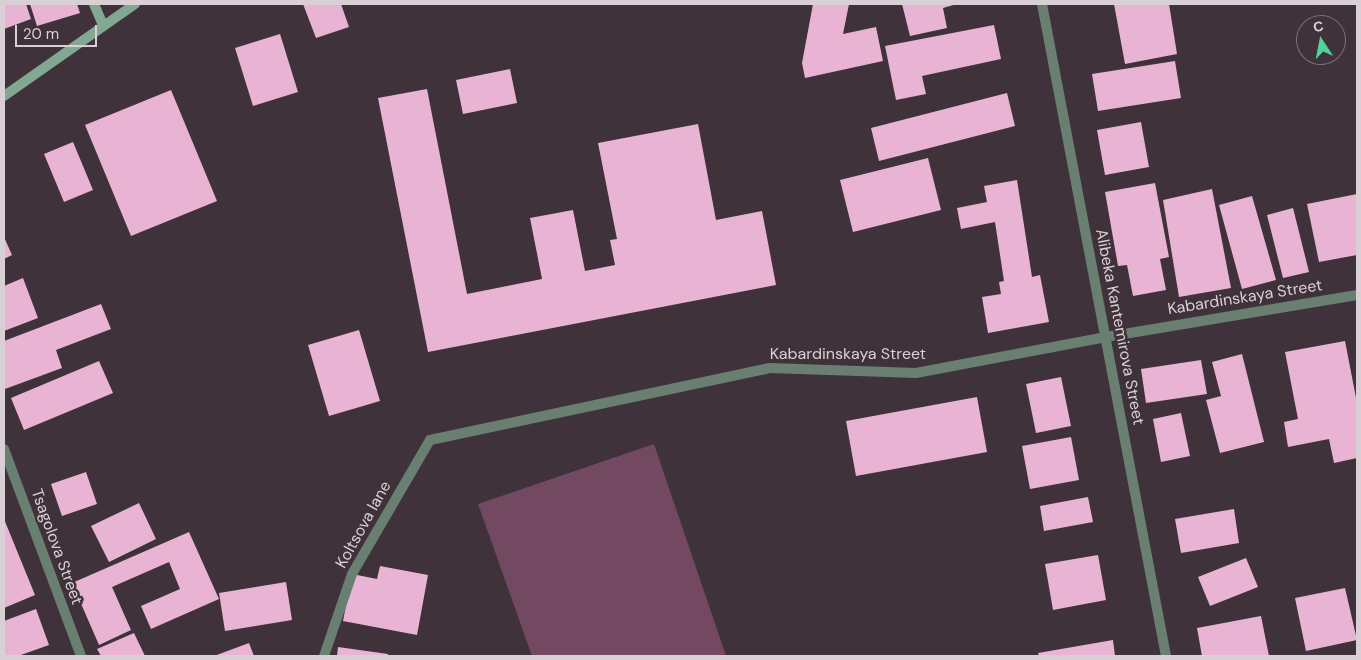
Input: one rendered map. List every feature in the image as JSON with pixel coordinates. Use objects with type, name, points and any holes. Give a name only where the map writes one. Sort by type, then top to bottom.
[{"type":"main road","points":[[94,4],[103,25]]},
{"type":"main road","points":[[4,96],[135,4]]},
{"type":"street","name":"Alibeka Kantemirova Street","points":[[1042,4],[1166,656]]},
{"type":"street","name":"Kabardinskaya Street","points":[[430,440],[770,368],[916,373],[1106,337],[1357,295]]},
{"type":"street","name":"Koltsova lane","points":[[324,656],[352,574],[430,440]]},
{"type":"street","name":"Tsagolova Street","points":[[4,449],[81,656]]},
{"type":"shaded area","points":[[654,444],[726,656],[532,656],[478,504]]},
{"type":"building","points":[[4,4],[26,4],[31,19],[4,29]]},
{"type":"building","points":[[30,4],[77,4],[80,13],[37,26]]},
{"type":"building","points":[[303,4],[341,4],[349,27],[316,38]]},
{"type":"building","points":[[813,4],[849,4],[843,34],[876,27],[883,61],[805,78],[802,63]]},
{"type":"building","points":[[902,4],[957,4],[943,8],[947,28],[910,36]]},
{"type":"building","points":[[1114,4],[1169,4],[1177,54],[1125,64]]},
{"type":"building","points":[[994,25],[1001,59],[922,76],[926,94],[896,100],[885,46]]},
{"type":"building","points":[[280,34],[298,92],[253,106],[235,48]]},
{"type":"building","points":[[1175,61],[1181,98],[1098,111],[1092,74]]},
{"type":"building","points":[[510,69],[517,103],[463,114],[456,80]]},
{"type":"building","points":[[427,89],[467,294],[542,279],[530,218],[573,210],[585,271],[615,265],[610,240],[617,239],[598,143],[698,124],[716,220],[762,211],[776,285],[428,352],[378,98]]},
{"type":"building","points":[[171,90],[217,201],[131,236],[85,125]]},
{"type":"building","points":[[1007,93],[1015,126],[879,161],[871,128]]},
{"type":"building","points":[[1141,122],[1149,167],[1105,175],[1097,130]]},
{"type":"building","points":[[73,142],[93,190],[64,202],[44,154]]},
{"type":"building","points":[[928,158],[941,210],[853,232],[840,180]]},
{"type":"building","points":[[1017,180],[1032,277],[1040,275],[1049,322],[988,333],[982,297],[1001,294],[999,282],[1004,281],[995,222],[961,229],[957,208],[987,202],[984,186]]},
{"type":"building","points":[[1155,183],[1169,257],[1160,259],[1166,290],[1133,296],[1127,265],[1118,266],[1105,192]]},
{"type":"building","points":[[1212,189],[1231,288],[1179,297],[1163,200]]},
{"type":"building","points":[[1357,194],[1357,255],[1319,262],[1307,204]]},
{"type":"building","points":[[1252,196],[1276,280],[1242,289],[1219,205]]},
{"type":"building","points":[[1293,208],[1309,272],[1283,278],[1267,215]]},
{"type":"building","points":[[4,237],[12,255],[4,259]]},
{"type":"building","points":[[23,278],[38,318],[4,331],[4,286]]},
{"type":"building","points":[[101,304],[111,329],[56,350],[62,368],[5,389],[4,341]]},
{"type":"building","points":[[359,330],[380,401],[329,416],[308,345]]},
{"type":"building","points":[[1345,341],[1357,403],[1357,458],[1334,463],[1329,439],[1288,447],[1284,422],[1298,419],[1285,352]]},
{"type":"building","points":[[1242,354],[1264,442],[1220,453],[1206,400],[1221,396],[1212,362]]},
{"type":"building","points":[[1201,360],[1207,394],[1146,403],[1141,369]]},
{"type":"building","points":[[99,361],[113,393],[24,430],[11,398]]},
{"type":"building","points":[[1061,377],[1071,426],[1036,433],[1026,384]]},
{"type":"building","points":[[977,397],[987,452],[856,476],[846,421]]},
{"type":"building","points":[[1181,413],[1190,456],[1161,462],[1153,419]]},
{"type":"building","points":[[1071,437],[1079,480],[1030,489],[1022,446]]},
{"type":"building","points":[[86,472],[97,504],[62,516],[51,484]]},
{"type":"building","points":[[1088,497],[1093,522],[1044,531],[1040,506]]},
{"type":"building","points":[[139,503],[156,539],[109,562],[91,526]]},
{"type":"building","points":[[1234,509],[1239,543],[1181,553],[1175,519]]},
{"type":"building","points":[[4,519],[35,595],[4,608]]},
{"type":"building","points":[[189,532],[219,599],[151,629],[141,606],[180,589],[169,562],[112,587],[131,630],[99,645],[72,583]]},
{"type":"building","points":[[1098,555],[1106,600],[1053,610],[1045,564]]},
{"type":"building","points":[[1246,558],[1258,587],[1210,606],[1198,577]]},
{"type":"building","points":[[380,566],[428,575],[417,635],[343,621],[352,574],[377,579]]},
{"type":"building","points":[[286,582],[292,620],[225,631],[219,593]]},
{"type":"building","points":[[1345,588],[1357,640],[1306,651],[1295,598]]},
{"type":"building","points":[[36,609],[49,645],[18,656],[4,656],[4,621]]},
{"type":"building","points":[[1261,616],[1269,656],[1202,656],[1197,628]]},
{"type":"building","points":[[134,633],[145,656],[101,656],[97,649]]},
{"type":"building","points":[[1113,640],[1115,656],[1039,656],[1038,653]]},
{"type":"building","points":[[249,643],[254,656],[214,656]]},
{"type":"building","points":[[338,647],[388,654],[388,656],[337,656]]}]
